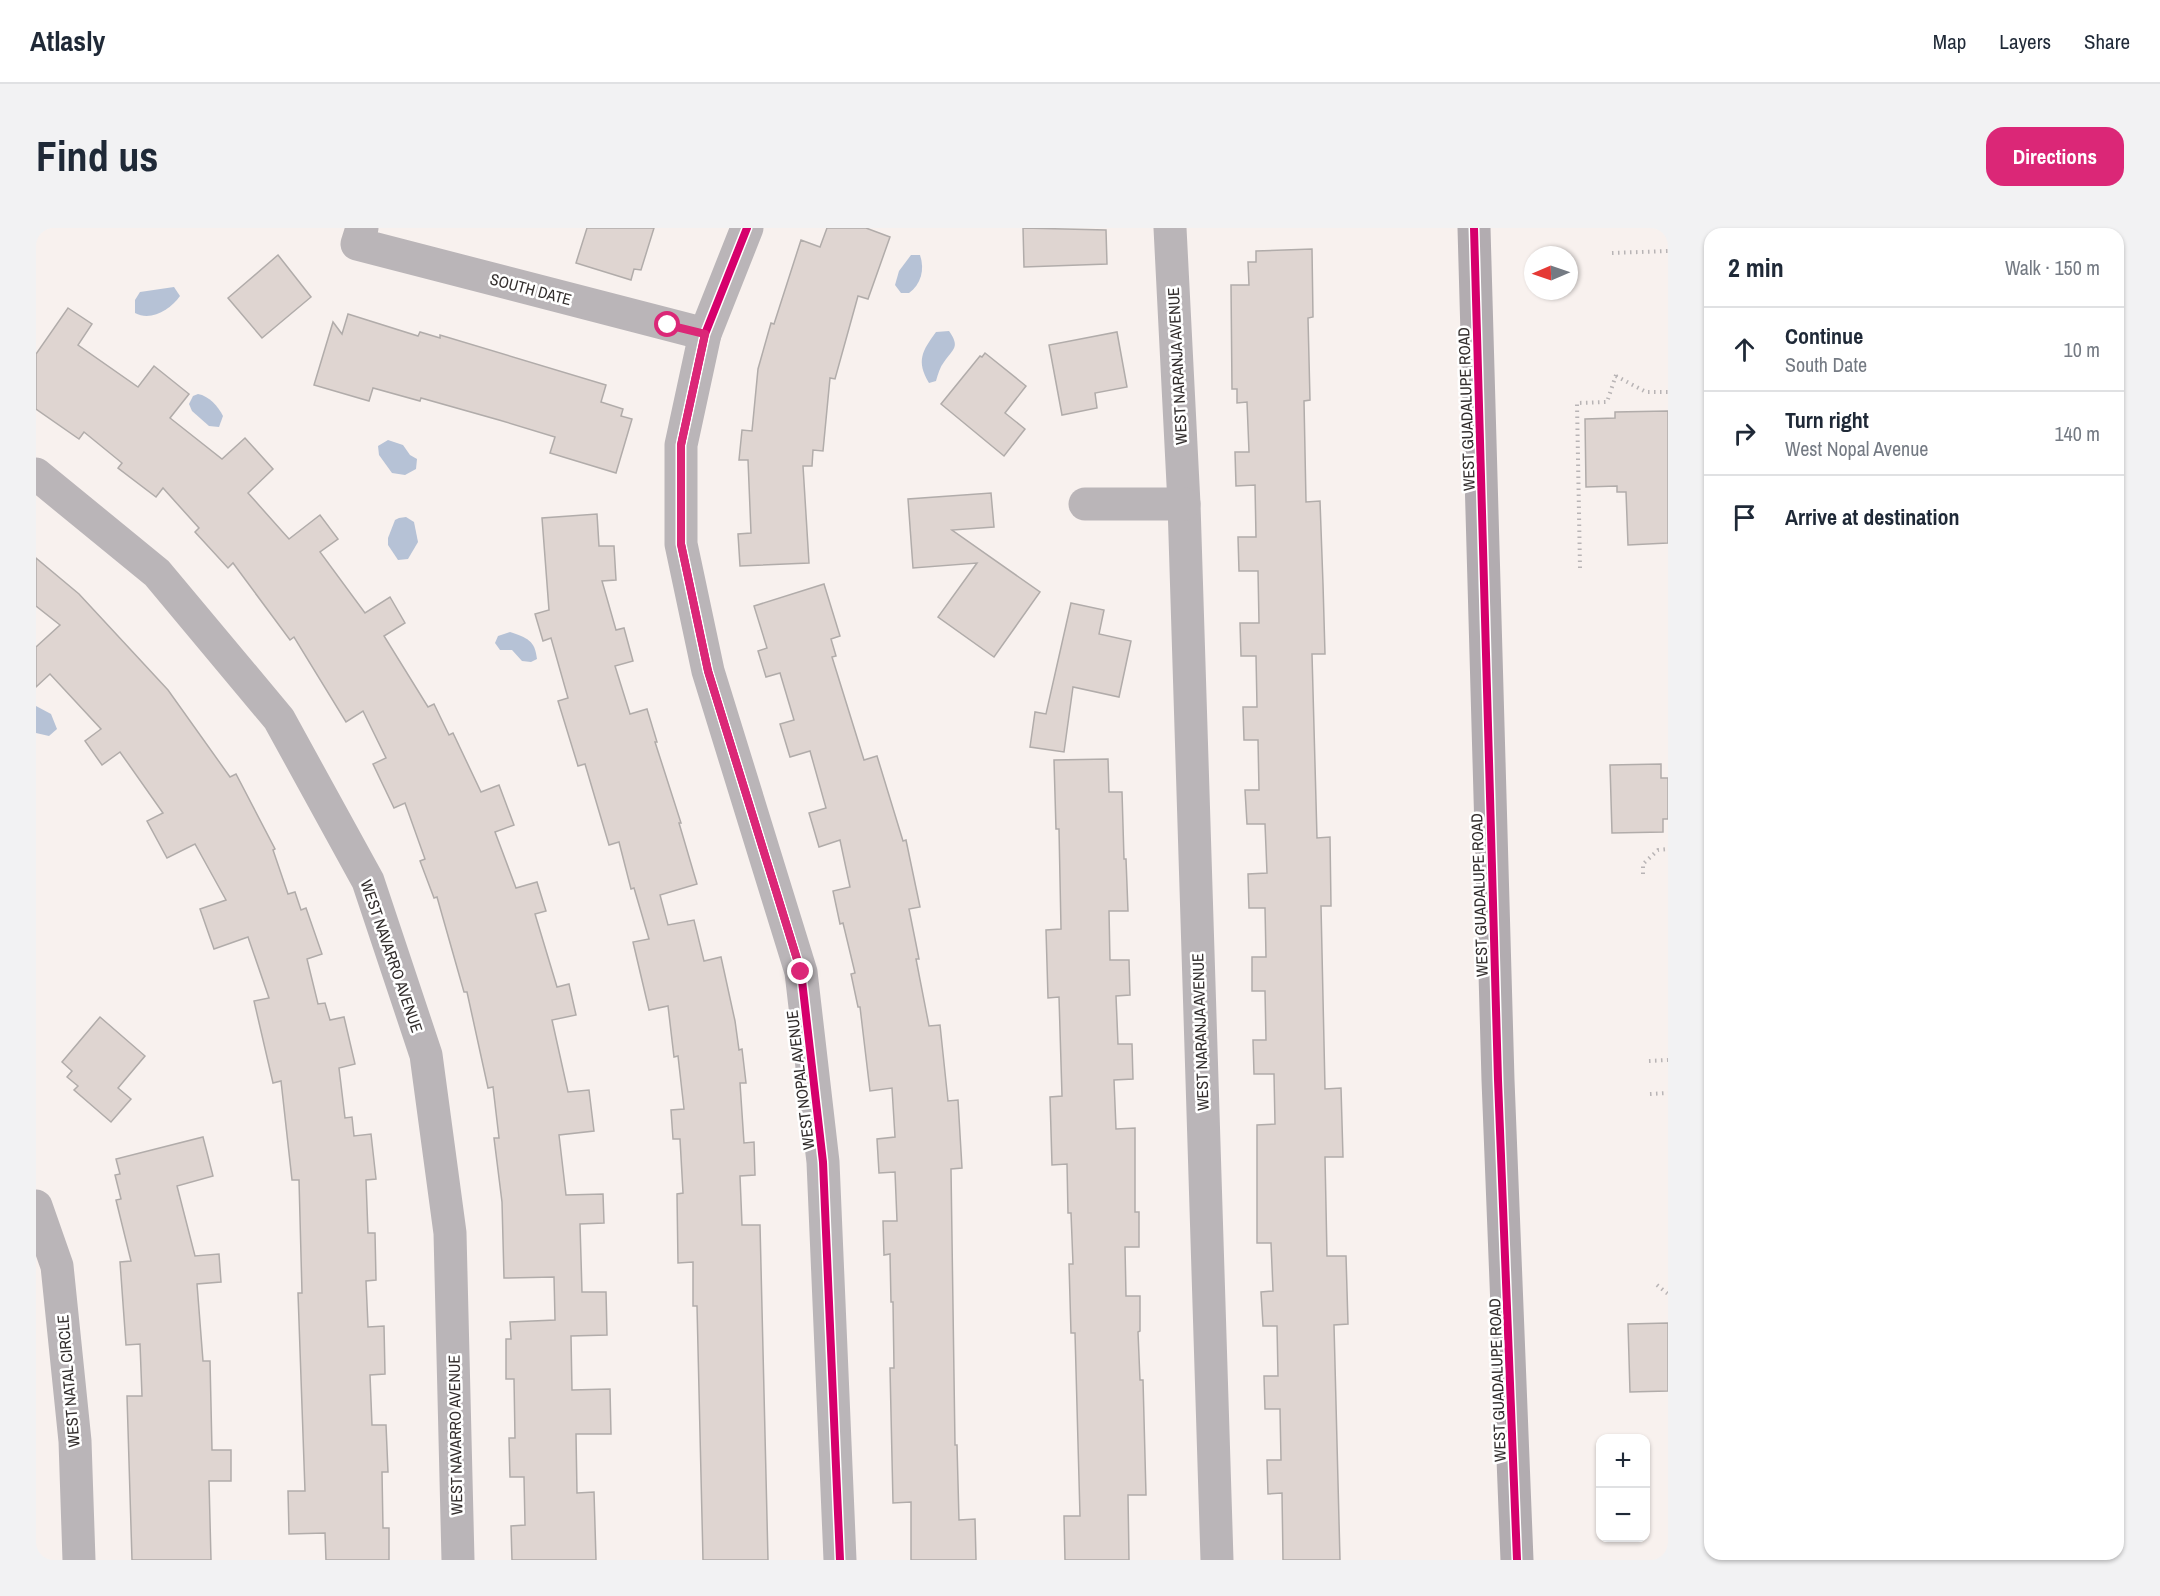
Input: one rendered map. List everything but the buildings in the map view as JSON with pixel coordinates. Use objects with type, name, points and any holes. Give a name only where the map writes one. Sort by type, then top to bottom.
[{"type":"main road","name":"WEST GUADALUPE ROAD","points":[[1474,228],[1498,1068],[1517,1560]]},
{"type":"street","name":"WEST NOPAL AVENUE","points":[[747,228],[705,334],[681,445],[681,544],[708,671],[801,972],[824,1162],[840,1560]]},
{"type":"street","name":"WEST NARANJA AVENUE","points":[[1170,228],[1184,504],[1217,1560]]},
{"type":"street","name":"SOUTH DATE","points":[[360,236],[705,334]]},
{"type":"street","name":"WEST NAVARRO AVENUE","points":[[36,474],[157,573],[279,719],[369,881],[426,1055],[450,1233],[458,1560]]},
{"type":"street","points":[[1085,504],[1184,504]]},
{"type":"street","name":"WEST NATAL CIRCLE","points":[[36,1206],[57,1266],[75,1441],[79,1560]]},
{"type":"path","points":[[1612,253],[1668,251]]},
{"type":"path","points":[[1580,568],[1577,403],[1607,402],[1616,376],[1646,392],[1668,392]]},
{"type":"path","points":[[1643,874],[1643,864],[1658,850],[1668,849]]},
{"type":"path","points":[[1649,1061],[1668,1060]]},
{"type":"path","points":[[1650,1094],[1668,1093]]},
{"type":"path","points":[[1657,1285],[1668,1294]]},
{"type":"water","points":[[911,255],[920,255],[921,276],[909,293],[901,293],[895,285],[899,271]]},
{"type":"water","points":[[174,287],[180,296],[160,313],[148,316],[135,313],[135,300],[140,292]]},
{"type":"water","points":[[949,331],[955,344],[953,350],[941,366],[936,381],[929,383],[923,368],[922,356],[936,332]]},
{"type":"water","points":[[198,394],[209,399],[221,412],[223,416],[219,427],[209,426],[192,411],[189,404],[193,396]]},
{"type":"water","points":[[388,440],[403,445],[410,455],[417,459],[416,469],[405,475],[392,473],[379,455],[378,446]]},
{"type":"water","points":[[406,517],[414,522],[418,542],[408,559],[398,560],[388,545],[388,538],[395,520]]},
{"type":"water","points":[[510,632],[532,644],[537,659],[531,662],[522,661],[512,650],[500,650],[495,643],[498,636]]},
{"type":"water","points":[[36,706],[51,714],[57,729],[49,736],[36,733]]},
{"type":"cycle path","points":[[747,228],[705,334],[681,445],[681,544],[708,671],[801,972],[823,1162],[840,1560]]},
{"type":"cycle path","points":[[1474,228],[1498,1080],[1517,1560]]},
{"type":"route","points":[[668,325],[705,334],[681,445],[681,544],[708,671],[801,972]]}]
